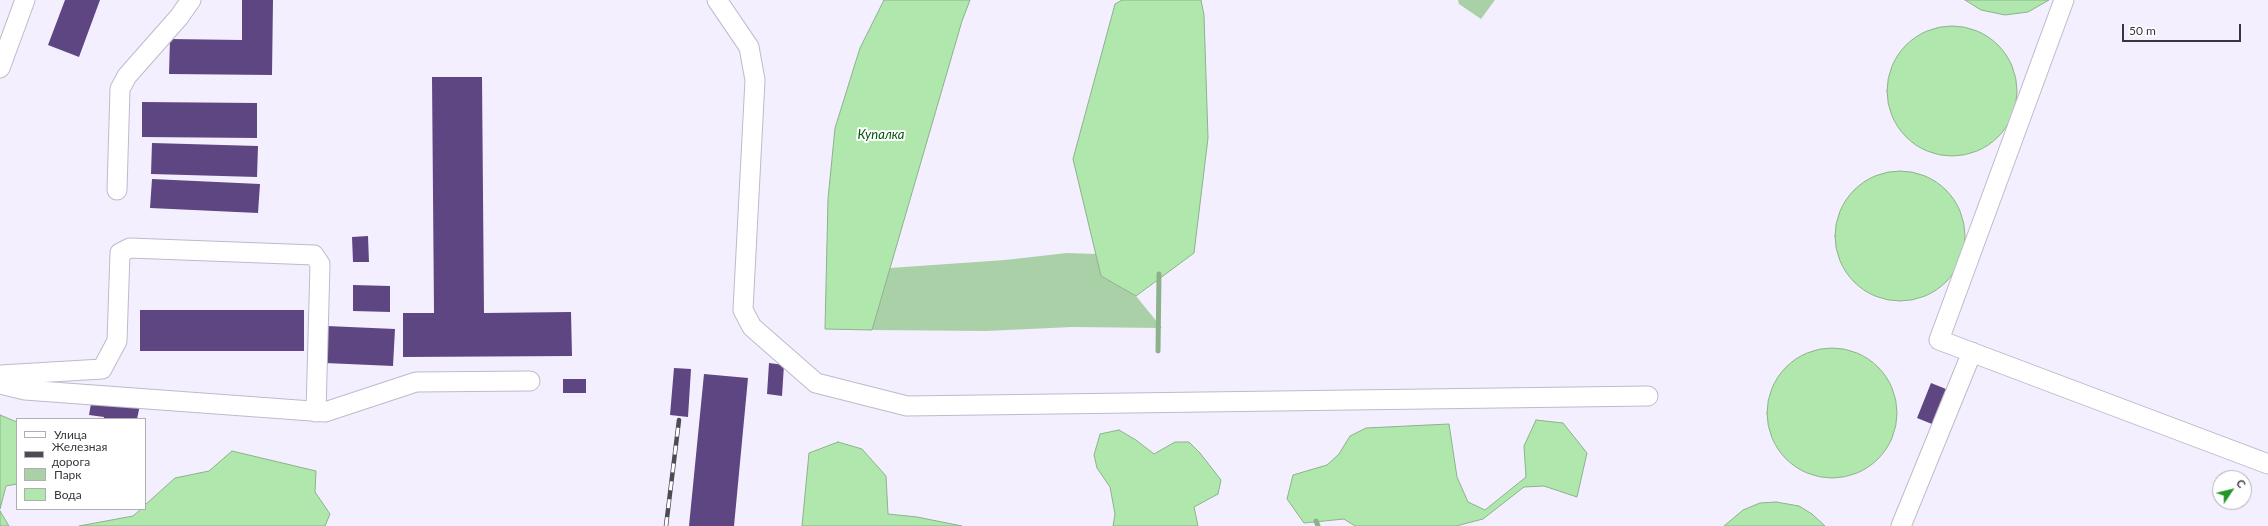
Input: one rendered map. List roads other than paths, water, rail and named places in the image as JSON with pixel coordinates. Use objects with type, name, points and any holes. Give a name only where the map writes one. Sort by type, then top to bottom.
[{"type":"street","points":[[0,68],[25,0]]},
{"type":"street","points":[[117,190],[120,89],[127,76],[179,17],[191,0]]},
{"type":"street","points":[[717,0],[749,47],[755,80],[743,310],[752,327],[816,383],[907,406],[1648,396]]},
{"type":"street","points":[[2064,0],[1939,340],[2268,464]]},
{"type":"street","points":[[0,375],[102,369],[117,342],[120,253],[130,248],[314,255],[320,264],[316,412]]},
{"type":"street","points":[[1901,526],[1972,352]]},
{"type":"street","points":[[0,384],[25,390],[325,412],[416,382],[530,381]]},
{"type":"water","name":"Купалка","points":[[884,0],[970,0],[962,21],[872,330],[825,329],[828,199],[835,128],[860,48]]},
{"type":"water","points":[[1122,0],[1201,0],[1204,15],[1208,138],[1194,253],[1136,296],[1101,276],[1073,159],[1115,4]]},
{"type":"water","points":[[1965,0],[2049,0],[2028,12],[2005,15],[1981,10]]},
{"type":"water","points":[[1958,26],[1977,31],[1998,45],[2012,66],[2016,78],[2016,104],[2012,116],[1998,137],[1977,151],[1965,155],[1946,156],[1927,151],[1906,137],[1892,116],[1888,104],[1887,85],[1892,66],[1906,45],[1927,31],[1939,27]]},
{"type":"water","points":[[1906,171],[1925,176],[1946,190],[1960,211],[1964,223],[1964,249],[1960,261],[1946,282],[1925,296],[1913,300],[1894,301],[1875,296],[1854,282],[1840,261],[1836,249],[1835,230],[1840,211],[1854,190],[1875,176],[1887,172]]},
{"type":"water","points":[[1838,348],[1857,353],[1878,367],[1892,388],[1896,400],[1896,426],[1892,438],[1878,459],[1857,473],[1845,477],[1826,478],[1807,473],[1786,459],[1772,438],[1768,426],[1767,407],[1772,388],[1786,367],[1807,353],[1819,349]]},
{"type":"water","points":[[0,415],[16,422],[16,484],[6,486],[0,509]]},
{"type":"water","points":[[1536,420],[1563,423],[1587,453],[1577,497],[1544,486],[1524,487],[1483,519],[1456,526],[1355,526],[1344,519],[1304,523],[1287,499],[1293,475],[1327,465],[1339,454],[1350,436],[1366,428],[1449,424],[1457,477],[1468,502],[1485,510],[1526,477],[1524,446]]},
{"type":"water","points":[[1119,430],[1136,440],[1154,454],[1175,442],[1189,442],[1200,453],[1221,480],[1218,494],[1194,507],[1198,526],[1113,526],[1115,514],[1110,487],[1097,468],[1094,455],[1100,434]]},
{"type":"water","points":[[838,442],[862,449],[886,476],[888,514],[917,517],[962,526],[802,526],[809,453]]},
{"type":"water","points":[[232,451],[316,471],[315,492],[330,514],[325,526],[79,526],[133,516],[140,510],[146,510],[146,504],[175,478],[209,471]]},
{"type":"water","points":[[1776,502],[1799,506],[1812,514],[1825,526],[1724,526],[1743,510],[1760,503]]},
{"type":"water","points":[[0,511],[9,526],[0,526]]},
{"type":"waterway","points":[[1158,351],[1159,274]]},
{"type":"waterway","points":[[1316,521],[1318,526]]},
{"type":"railway","points":[[666,526],[679,420]]}]
